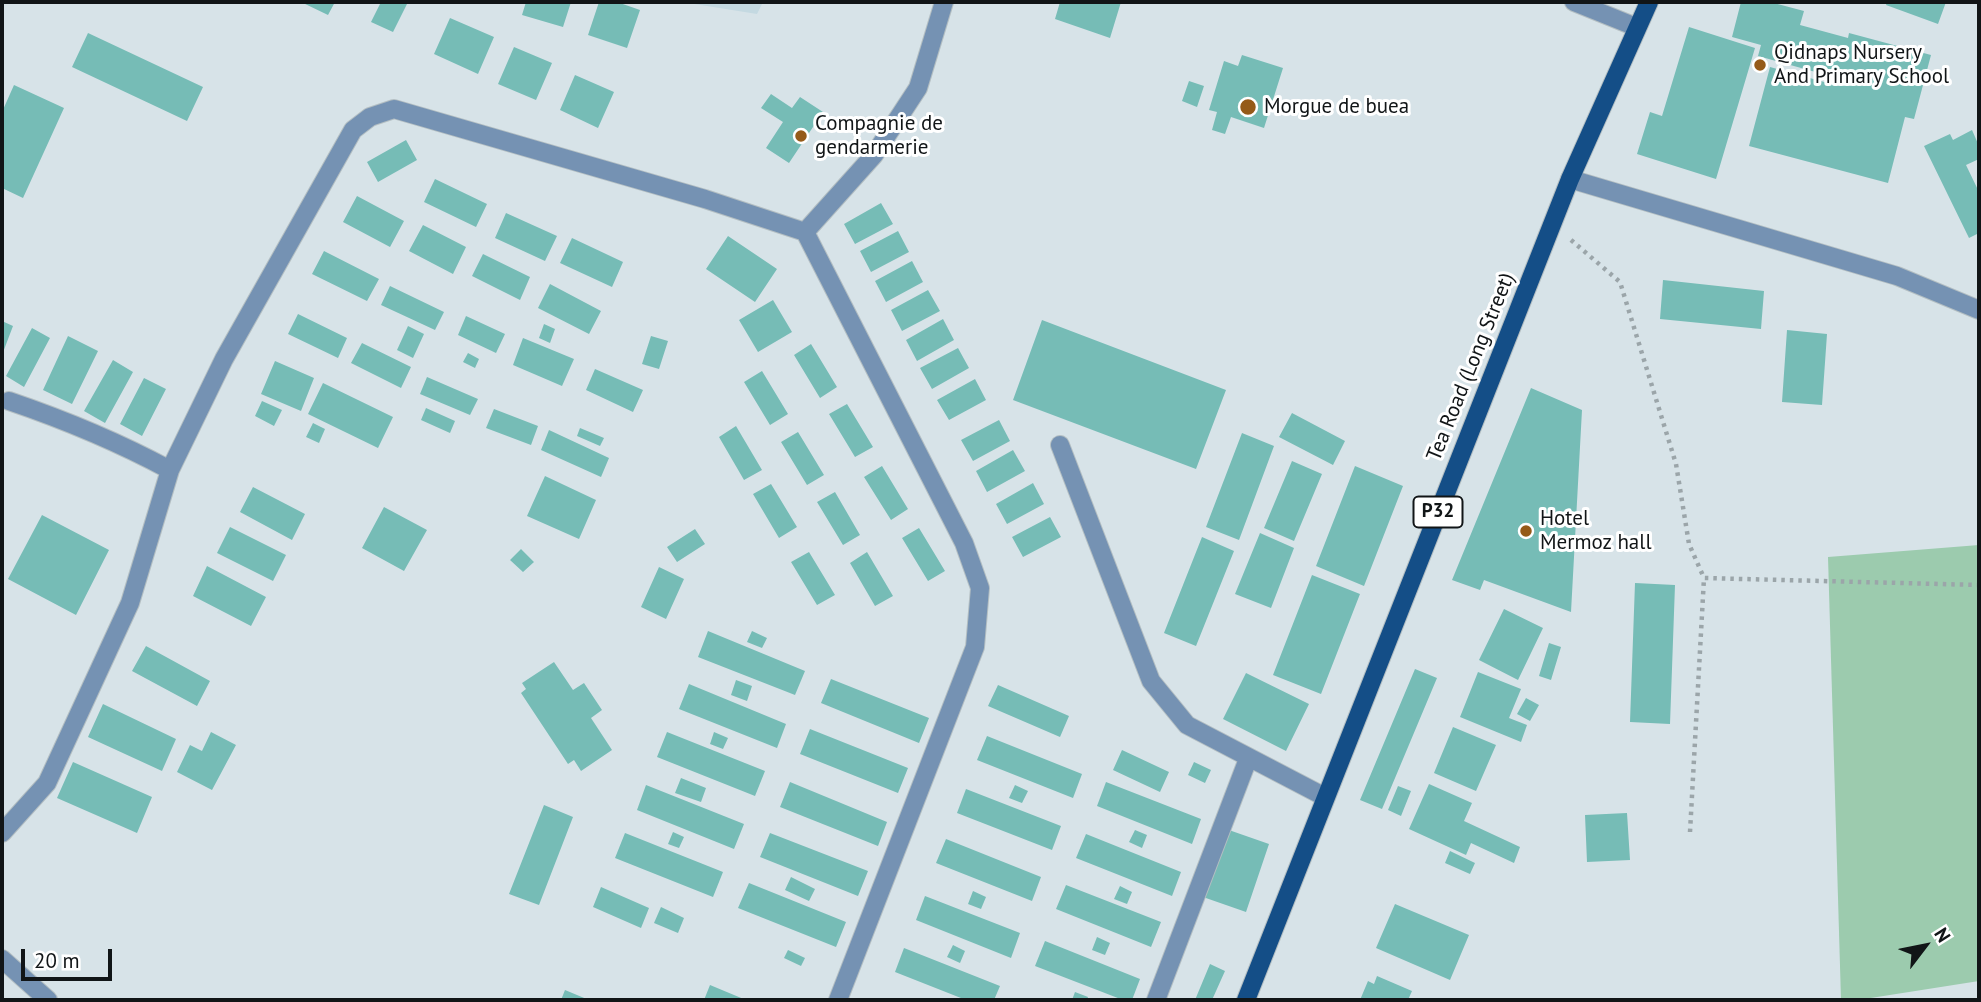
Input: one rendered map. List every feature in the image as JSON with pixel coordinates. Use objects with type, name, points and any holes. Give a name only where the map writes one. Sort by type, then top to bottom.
[{"type":"main road","name":"P32","points":[[1636,27],[1649,2]]},
{"type":"main road","name":"Tea Road (Long Street)","points":[[1245,1000],[1552,223],[1636,27]]},
{"type":"street","points":[[805,232],[874,155],[918,88],[944,2]]},
{"type":"street","points":[[1574,2],[1636,27]]},
{"type":"street","points":[[2,833],[47,783],[130,603],[170,470],[224,359],[353,130],[370,117],[394,109],[705,199],[805,232],[964,543],[980,588],[975,647],[838,1000]]},
{"type":"street","points":[[1570,179],[1897,275],[1979,310]]},
{"type":"street","points":[[9,401],[52,415],[126,446],[170,470]]},
{"type":"street","points":[[1060,444],[1152,681],[1187,725],[1325,797]]},
{"type":"street","points":[[1156,1000],[1248,759]]},
{"type":"street","points":[[2,959],[48,1000]]},
{"type":"path","points":[[1552,223],[1620,282],[1676,464],[1689,544],[1704,578],[1690,832]]},
{"type":"path","points":[[1704,578],[1979,584]]},
{"type":"shaded area","points":[[682,2],[763,2],[757,14]]},
{"type":"green space","points":[[1979,545],[1979,981],[1858,1000],[1841,1000],[1828,557]]},
{"type":"building","points":[[301,2],[335,2],[328,15]]},
{"type":"building","points":[[381,2],[408,2],[393,32],[371,22]]},
{"type":"building","points":[[526,2],[571,2],[563,27],[522,15]]},
{"type":"building","points":[[599,2],[617,2],[640,10],[627,48],[588,35]]},
{"type":"building","points":[[1060,2],[1121,2],[1110,38],[1055,19]]},
{"type":"building","points":[[1741,2],[1770,2],[1804,11],[1800,25],[1848,38],[1849,33],[1931,55],[1914,119],[1905,117],[1888,183],[1749,146],[1770,67],[1835,85],[1837,78],[1758,56],[1761,45],[1732,37]]},
{"type":"building","points":[[1887,2],[1946,2],[1938,24],[1886,5]]},
{"type":"building","points":[[450,18],[494,37],[478,74],[434,54]]},
{"type":"building","points":[[1689,27],[1755,48],[1716,179],[1637,154],[1650,112],[1662,116]]},
{"type":"building","points":[[88,33],[203,87],[187,121],[72,67]]},
{"type":"building","points":[[514,47],[552,63],[536,100],[498,84]]},
{"type":"building","points":[[1242,55],[1283,68],[1264,128],[1231,117],[1225,134],[1212,130],[1217,112],[1209,110],[1224,61],[1238,66]]},
{"type":"building","points":[[575,75],[614,92],[598,128],[560,110]]},
{"type":"building","points":[[1189,81],[1204,86],[1197,107],[1182,101]]},
{"type":"building","points":[[14,85],[64,108],[23,198],[2,188],[2,112]]},
{"type":"building","points":[[771,94],[792,108],[800,97],[823,112],[789,163],[766,148],[783,122],[761,108]]},
{"type":"building","points":[[1972,130],[1979,146],[1979,159],[1966,165],[1979,192],[1979,233],[1969,238],[1924,146],[1950,134],[1953,140]]},
{"type":"building","points":[[406,140],[417,160],[378,182],[367,162]]},
{"type":"building","points":[[435,179],[487,204],[476,227],[424,202]]},
{"type":"building","points":[[357,196],[404,221],[390,247],[343,222]]},
{"type":"building","points":[[881,203],[893,224],[855,244],[844,224]]},
{"type":"building","points":[[506,213],[557,236],[545,261],[495,238]]},
{"type":"building","points":[[423,225],[466,247],[453,274],[409,251]]},
{"type":"building","points":[[898,231],[909,252],[871,272],[860,251]]},
{"type":"building","points":[[728,236],[777,269],[755,302],[706,269]]},
{"type":"building","points":[[572,238],[623,262],[612,287],[560,263]]},
{"type":"building","points":[[324,251],[379,279],[367,301],[312,274]]},
{"type":"building","points":[[483,254],[530,277],[520,300],[472,276]]},
{"type":"building","points":[[912,261],[923,282],[886,302],[875,281]]},
{"type":"building","points":[[1663,280],[1764,291],[1761,329],[1660,319]]},
{"type":"building","points":[[550,284],[601,311],[589,334],[538,308]]},
{"type":"building","points":[[390,286],[444,312],[435,330],[381,305]]},
{"type":"building","points":[[928,290],[940,311],[902,331],[891,310]]},
{"type":"building","points":[[773,300],[792,332],[758,352],[739,320]]},
{"type":"building","points":[[298,314],[347,338],[338,358],[288,334]]},
{"type":"building","points":[[466,316],[505,334],[496,353],[458,335]]},
{"type":"building","points":[[943,319],[954,340],[917,361],[906,340]]},
{"type":"building","points":[[1042,320],[1226,390],[1196,469],[1013,400]]},
{"type":"building","points":[[2,321],[13,326],[2,355]]},
{"type":"building","points":[[544,324],[555,329],[550,343],[539,338]]},
{"type":"building","points":[[408,326],[424,334],[413,358],[397,350]]},
{"type":"building","points":[[32,328],[50,338],[24,387],[6,376]]},
{"type":"building","points":[[1787,330],[1827,334],[1822,405],[1782,402]]},
{"type":"building","points":[[68,336],[98,351],[72,404],[43,390]]},
{"type":"building","points":[[651,336],[668,341],[659,369],[642,364]]},
{"type":"building","points":[[523,338],[574,359],[562,386],[513,365]]},
{"type":"building","points":[[362,343],[411,367],[401,388],[351,363]]},
{"type":"building","points":[[811,344],[837,387],[820,398],[794,355]]},
{"type":"building","points":[[958,348],[969,368],[932,389],[920,368]]},
{"type":"building","points":[[468,353],[479,359],[475,368],[463,362]]},
{"type":"building","points":[[113,360],[133,372],[105,423],[84,411]]},
{"type":"building","points":[[275,361],[314,378],[301,411],[261,394]]},
{"type":"building","points":[[595,369],[643,390],[633,412],[586,390]]},
{"type":"building","points":[[762,371],[788,414],[770,425],[744,382]]},
{"type":"building","points":[[427,377],[478,399],[470,415],[420,394]]},
{"type":"building","points":[[144,378],[166,389],[142,436],[120,424]]},
{"type":"building","points":[[975,379],[986,400],[949,420],[937,400]]},
{"type":"building","points":[[323,383],[393,417],[378,448],[308,414]]},
{"type":"building","points":[[1531,388],[1582,410],[1571,612],[1484,580],[1480,590],[1452,580]]},
{"type":"building","points":[[262,401],[282,410],[274,426],[255,416]]},
{"type":"building","points":[[847,404],[873,447],[855,457],[829,414]]},
{"type":"building","points":[[426,408],[455,421],[450,433],[421,420]]},
{"type":"building","points":[[494,409],[538,426],[531,445],[486,428]]},
{"type":"building","points":[[1292,413],[1345,441],[1333,465],[1279,437]]},
{"type":"building","points":[[999,420],[1010,441],[973,461],[961,440]]},
{"type":"building","points":[[313,423],[325,429],[319,443],[306,437]]},
{"type":"building","points":[[736,426],[762,470],[744,480],[719,437]]},
{"type":"building","points":[[580,428],[604,438],[600,446],[577,436]]},
{"type":"building","points":[[549,430],[609,458],[601,477],[541,450]]},
{"type":"building","points":[[798,432],[824,475],[807,485],[781,442]]},
{"type":"building","points":[[1242,433],[1274,446],[1239,540],[1206,527]]},
{"type":"building","points":[[1013,450],[1025,471],[987,492],[976,471]]},
{"type":"building","points":[[1292,461],[1322,474],[1294,541],[1264,528]]},
{"type":"building","points":[[882,466],[908,509],[891,520],[864,477]]},
{"type":"building","points":[[1355,466],[1403,486],[1364,586],[1316,566]]},
{"type":"building","points":[[545,476],[596,500],[579,539],[527,516]]},
{"type":"building","points":[[1033,483],[1044,504],[1007,524],[996,504]]},
{"type":"building","points":[[771,484],[797,527],[779,538],[753,494]]},
{"type":"building","points":[[253,487],[305,514],[292,540],[240,512]]},
{"type":"building","points":[[835,492],[860,535],[843,545],[817,502]]},
{"type":"building","points":[[384,507],[427,530],[404,571],[362,548]]},
{"type":"building","points":[[42,515],[109,550],[76,615],[8,579]]},
{"type":"building","points":[[1050,517],[1061,537],[1023,557],[1012,537]]},
{"type":"building","points":[[230,527],[286,555],[273,581],[217,553]]},
{"type":"building","points":[[919,528],[945,571],[928,581],[902,538]]},
{"type":"building","points":[[695,529],[705,544],[677,562],[667,547]]},
{"type":"building","points":[[1260,533],[1294,548],[1271,608],[1235,594]]},
{"type":"building","points":[[1202,537],[1234,551],[1196,646],[1164,633]]},
{"type":"building","points":[[521,549],[534,562],[523,572],[510,560]]},
{"type":"building","points":[[809,552],[835,595],[817,605],[791,562]]},
{"type":"building","points":[[867,552],[893,596],[875,606],[850,563]]},
{"type":"building","points":[[207,566],[266,597],[251,626],[193,596]]},
{"type":"building","points":[[659,567],[684,579],[666,619],[641,607]]},
{"type":"building","points":[[1312,575],[1360,594],[1321,694],[1273,675]]},
{"type":"building","points":[[1635,583],[1675,585],[1670,724],[1630,722]]},
{"type":"building","points":[[1504,609],[1543,628],[1518,680],[1479,660]]},
{"type":"building","points":[[708,631],[805,671],[795,695],[698,657]]},
{"type":"building","points":[[752,631],[767,638],[762,648],[747,642]]},
{"type":"building","points":[[1549,643],[1561,647],[1551,680],[1539,676]]},
{"type":"building","points":[[146,646],[210,681],[197,706],[132,671]]},
{"type":"building","points":[[554,662],[573,690],[584,683],[602,710],[591,718],[612,750],[581,771],[574,760],[568,764],[521,693],[526,689],[522,683]]},
{"type":"building","points":[[1415,669],[1437,678],[1382,809],[1360,800]]},
{"type":"building","points":[[1478,672],[1521,689],[1509,718],[1527,725],[1521,742],[1460,717]]},
{"type":"building","points":[[1246,673],[1309,704],[1286,751],[1223,719]]},
{"type":"building","points":[[831,679],[929,718],[919,743],[821,703]]},
{"type":"building","points":[[736,680],[752,686],[747,701],[731,695]]},
{"type":"building","points":[[689,684],[786,724],[777,748],[679,709]]},
{"type":"building","points":[[998,685],[1069,716],[1060,737],[988,706]]},
{"type":"building","points":[[1526,698],[1539,705],[1530,721],[1517,714]]},
{"type":"building","points":[[103,704],[176,739],[162,771],[88,737]]},
{"type":"building","points":[[1453,727],[1496,745],[1476,791],[1434,773]]},
{"type":"building","points":[[810,729],[908,768],[898,793],[800,754]]},
{"type":"building","points":[[211,732],[236,745],[212,790],[177,772],[190,745],[202,751]]},
{"type":"building","points":[[667,732],[765,771],[755,796],[657,757]]},
{"type":"building","points":[[714,732],[728,738],[723,749],[710,744]]},
{"type":"building","points":[[987,736],[1082,774],[1073,798],[977,760]]},
{"type":"building","points":[[1122,750],[1169,772],[1160,792],[1113,770]]},
{"type":"building","points":[[73,762],[152,797],[137,833],[57,798]]},
{"type":"building","points":[[1194,762],[1211,770],[1205,783],[1188,775]]},
{"type":"building","points":[[681,778],[706,788],[701,802],[675,793]]},
{"type":"building","points":[[790,782],[887,822],[878,846],[780,807]]},
{"type":"building","points":[[1106,782],[1201,819],[1192,844],[1097,806]]},
{"type":"building","points":[[1429,784],[1472,803],[1464,821],[1520,847],[1514,863],[1471,843],[1466,855],[1409,829]]},
{"type":"building","points":[[646,785],[744,824],[734,849],[637,810]]},
{"type":"building","points":[[1015,785],[1028,791],[1022,803],[1009,798]]},
{"type":"building","points":[[1398,786],[1411,791],[1401,816],[1388,810]]},
{"type":"building","points":[[966,789],[1061,826],[1052,850],[957,813]]},
{"type":"building","points":[[544,805],[573,817],[539,905],[509,894]]},
{"type":"building","points":[[1627,813],[1630,860],[1587,862],[1585,815]]},
{"type":"building","points":[[1226,829],[1269,844],[1246,912],[1203,897]]},
{"type":"building","points":[[1135,830],[1147,835],[1142,848],[1129,842]]},
{"type":"building","points":[[673,832],[684,837],[679,848],[668,844]]},
{"type":"building","points":[[625,833],[723,872],[713,897],[615,858]]},
{"type":"building","points":[[770,833],[868,871],[858,896],[760,857]]},
{"type":"building","points":[[1086,834],[1181,872],[1172,896],[1076,858]]},
{"type":"building","points":[[946,839],[1041,877],[1032,901],[936,863]]},
{"type":"building","points":[[1450,851],[1475,863],[1470,874],[1445,863]]},
{"type":"building","points":[[791,877],[815,889],[809,901],[785,890]]},
{"type":"building","points":[[749,883],[846,922],[836,947],[738,908]]},
{"type":"building","points":[[1066,885],[1161,922],[1151,947],[1056,909]]},
{"type":"building","points":[[1120,886],[1132,892],[1127,904],[1114,899]]},
{"type":"building","points":[[601,887],[649,908],[641,928],[593,907]]},
{"type":"building","points":[[973,891],[986,897],[981,909],[968,904]]},
{"type":"building","points":[[925,896],[1020,933],[1011,958],[916,920]]},
{"type":"building","points":[[1395,904],[1469,935],[1450,980],[1376,948]]},
{"type":"building","points":[[661,907],[684,918],[678,933],[654,923]]},
{"type":"building","points":[[1097,937],[1110,943],[1105,955],[1092,950]]},
{"type":"building","points":[[1045,941],[1140,979],[1132,1000],[1123,1000],[1035,966]]},
{"type":"building","points":[[953,945],[965,951],[960,963],[947,957]]},
{"type":"building","points":[[904,948],[1000,986],[994,1000],[966,1000],[895,972]]},
{"type":"building","points":[[788,950],[805,958],[801,966],[784,958]]},
{"type":"building","points":[[1210,964],[1225,971],[1212,1000],[1195,1000]]},
{"type":"building","points":[[1377,976],[1412,991],[1408,1000],[1360,1000],[1368,981],[1374,984]]},
{"type":"building","points":[[710,985],[746,1000],[704,1000]]},
{"type":"building","points":[[565,990],[589,1000],[561,1000]]},
{"type":"building","points":[[1075,992],[1088,997],[1087,1000],[1072,1000]]},
{"type":"place","name":"Qidnaps Nursery And Primary School","points":[[1760,65]]},
{"type":"place","name":"Morgue de buea","points":[[1248,107]]},
{"type":"place","name":"Compagnie de gendarmerie","points":[[801,136]]},
{"type":"place","name":"Hotel Mermoz hall","points":[[1526,531]]}]
